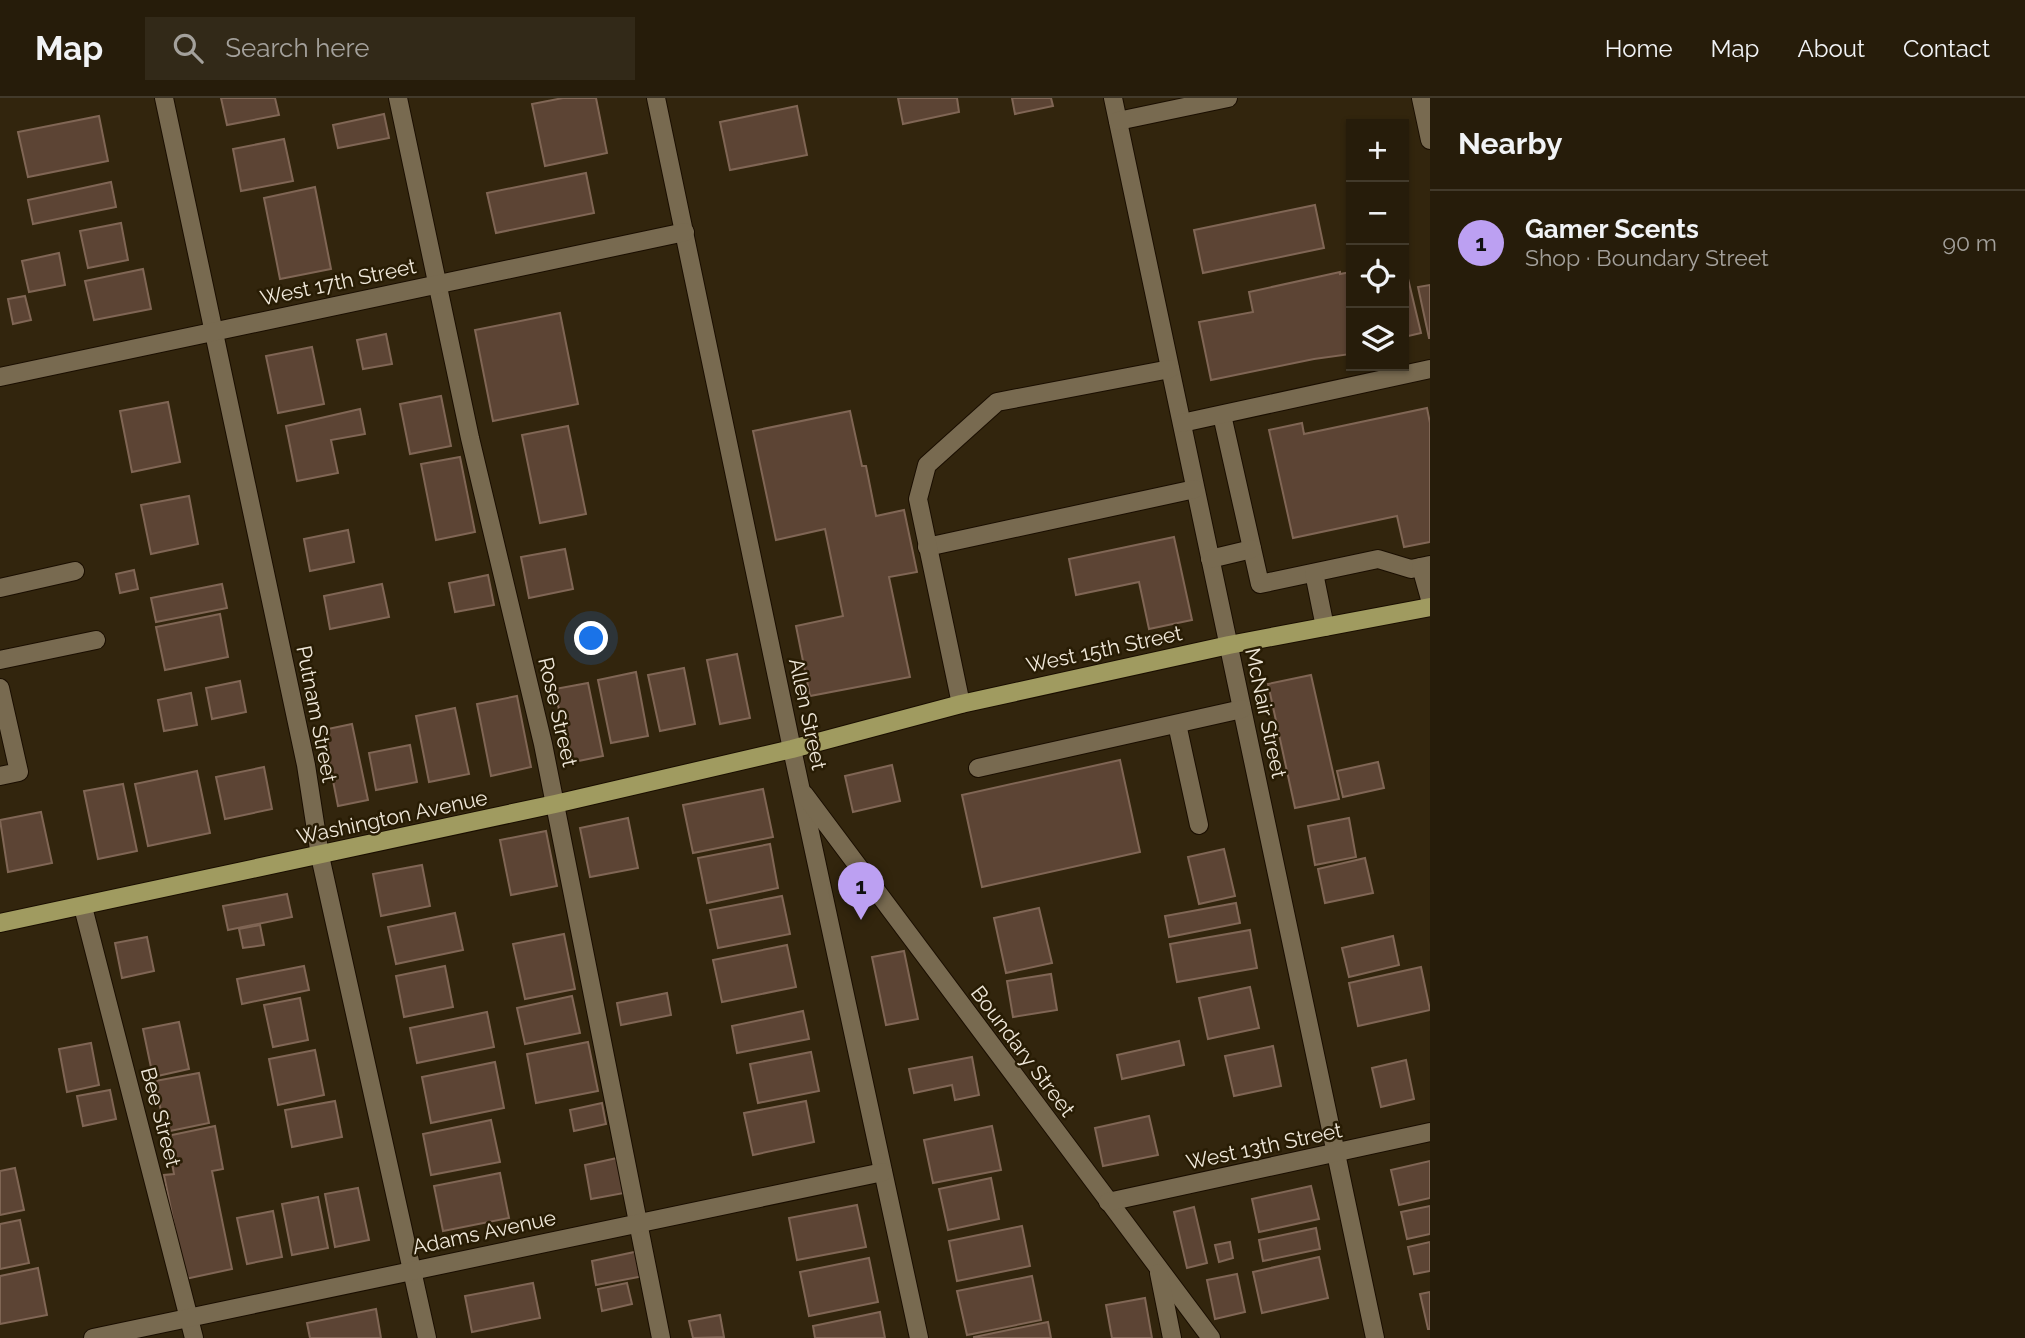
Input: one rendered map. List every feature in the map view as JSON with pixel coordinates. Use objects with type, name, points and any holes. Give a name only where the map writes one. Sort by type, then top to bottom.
[{"type":"main road","name":"West 15th Street","points":[[792,749],[961,704],[1229,645],[1430,607]]},
{"type":"main road","name":"Washington Avenue","points":[[0,923],[320,856],[792,749]]},
{"type":"street","name":"Putnam Street","points":[[164,98],[306,765],[320,856],[427,1338]]},
{"type":"street","name":"Rose Street","points":[[398,98],[470,438],[543,744],[661,1338]]},
{"type":"street","name":"Allen Street","points":[[656,98],[800,789],[919,1338]]},
{"type":"street","name":"McNair Street","points":[[1113,98],[1375,1338]]},
{"type":"street","points":[[1118,121],[1228,98]]},
{"type":"street","points":[[1421,98],[1430,140]]},
{"type":"street","name":"West 17th Street","points":[[0,377],[685,232]]},
{"type":"street","points":[[961,704],[918,499],[927,465],[997,402],[1170,369]]},
{"type":"street","points":[[1182,423],[1430,369]]},
{"type":"street","points":[[1222,415],[1261,584],[1378,559],[1411,569],[1425,566],[1430,599]]},
{"type":"street","points":[[927,547],[1195,489]]},
{"type":"street","points":[[1210,559],[1252,549]]},
{"type":"street","points":[[0,588],[75,571]]},
{"type":"street","points":[[1314,573],[1325,627]]},
{"type":"street","points":[[0,660],[96,640]]},
{"type":"street","points":[[0,688],[19,772],[0,776]]},
{"type":"street","points":[[978,768],[1242,709]]},
{"type":"street","points":[[1177,724],[1199,825]]},
{"type":"street","name":"Boundary Street","points":[[800,789],[1211,1338]]},
{"type":"street","name":"Bee Street","points":[[83,907],[194,1338]]},
{"type":"street","name":"West 13th Street","points":[[1108,1202],[1430,1132]]},
{"type":"street","name":"Adams Avenue","points":[[93,1338],[883,1172]]},
{"type":"street","points":[[1158,1268],[1172,1338]]},
{"type":"building","points":[[221,98],[275,98],[279,115],[227,125]]},
{"type":"building","points":[[563,98],[596,98],[607,153],[545,166],[532,104]]},
{"type":"building","points":[[898,98],[957,98],[959,112],[903,124]]},
{"type":"building","points":[[1012,98],[1051,98],[1053,106],[1015,114]]},
{"type":"building","points":[[797,106],[807,155],[730,170],[720,122]]},
{"type":"building","points":[[384,114],[389,138],[338,148],[333,125]]},
{"type":"building","points":[[99,116],[108,161],[28,177],[18,132]]},
{"type":"building","points":[[284,139],[293,181],[241,191],[233,149]]},
{"type":"building","points":[[586,173],[594,213],[496,233],[487,193]]},
{"type":"building","points":[[111,182],[116,207],[33,224],[28,200]]},
{"type":"building","points":[[315,187],[331,269],[280,279],[264,198]]},
{"type":"building","points":[[1315,205],[1324,248],[1203,273],[1194,230]]},
{"type":"building","points":[[121,223],[128,260],[88,268],[80,231]]},
{"type":"building","points":[[59,253],[65,285],[29,292],[22,261]]},
{"type":"building","points":[[143,269],[151,309],[94,320],[85,281]]},
{"type":"building","points":[[1346,273],[1346,355],[1211,380],[1199,322],[1253,312],[1249,292]]},
{"type":"building","points":[[1409,283],[1421,333],[1409,336]]},
{"type":"building","points":[[1430,285],[1430,338],[1429,338],[1418,287]]},
{"type":"building","points":[[25,296],[31,320],[13,324],[8,299]]},
{"type":"building","points":[[560,313],[578,404],[493,421],[475,330]]},
{"type":"building","points":[[386,334],[392,364],[363,369],[357,340]]},
{"type":"building","points":[[312,347],[324,404],[278,413],[266,356]]},
{"type":"building","points":[[441,396],[451,446],[410,454],[400,404]]},
{"type":"building","points":[[168,402],[180,462],[132,472],[120,411]]},
{"type":"building","points":[[1427,408],[1430,423],[1430,542],[1404,547],[1397,516],[1293,538],[1269,430],[1302,423],[1304,434]]},
{"type":"building","points":[[360,409],[365,434],[331,440],[338,473],[297,481],[286,426]]},
{"type":"building","points":[[850,411],[862,466],[866,466],[876,516],[904,510],[917,572],[889,577],[910,677],[810,696],[796,626],[843,616],[825,529],[776,540],[753,431]]},
{"type":"building","points":[[568,426],[586,514],[540,523],[522,435]]},
{"type":"building","points":[[460,457],[475,532],[436,540],[421,464]]},
{"type":"building","points":[[189,496],[198,544],[151,554],[141,505]]},
{"type":"building","points":[[348,530],[354,562],[310,571],[304,539]]},
{"type":"building","points":[[1174,537],[1192,620],[1149,629],[1139,582],[1076,595],[1069,559]]},
{"type":"building","points":[[565,549],[573,589],[529,598],[521,557]]},
{"type":"building","points":[[134,570],[138,589],[120,593],[116,574]]},
{"type":"building","points":[[488,575],[494,605],[455,612],[449,583]]},
{"type":"building","points":[[222,584],[227,608],[156,622],[151,598]]},
{"type":"building","points":[[382,584],[389,617],[330,629],[324,596]]},
{"type":"building","points":[[220,614],[228,657],[165,670],[156,627]]},
{"type":"building","points":[[737,654],[750,718],[720,724],[707,660]]},
{"type":"building","points":[[684,668],[695,724],[660,731],[648,675]]},
{"type":"building","points":[[636,672],[648,736],[611,743],[598,680]]},
{"type":"building","points":[[1311,675],[1339,799],[1295,808],[1268,684]]},
{"type":"building","points":[[240,681],[246,712],[212,719],[206,688]]},
{"type":"building","points":[[588,683],[603,756],[569,763],[555,689]]},
{"type":"building","points":[[191,693],[197,725],[164,731],[158,700]]},
{"type":"building","points":[[517,696],[531,767],[491,776],[477,704]]},
{"type":"building","points":[[455,708],[469,774],[429,782],[416,716]]},
{"type":"building","points":[[352,724],[368,800],[338,806],[323,730]]},
{"type":"building","points":[[410,745],[417,782],[376,790],[369,753]]},
{"type":"building","points":[[1120,760],[1140,852],[982,887],[962,795]]},
{"type":"building","points":[[1378,762],[1384,788],[1343,797],[1337,771]]},
{"type":"building","points":[[892,765],[900,801],[853,812],[845,776]]},
{"type":"building","points":[[264,767],[272,809],[225,819],[216,777]]},
{"type":"building","points":[[197,771],[210,833],[148,846],[135,784]]},
{"type":"building","points":[[123,784],[137,851],[98,859],[84,791]]},
{"type":"building","points":[[763,789],[773,837],[693,853],[683,805]]},
{"type":"building","points":[[41,812],[52,863],[8,872],[0,820]]},
{"type":"building","points":[[628,818],[638,868],[590,877],[580,828]]},
{"type":"building","points":[[1349,818],[1356,857],[1315,865],[1308,826]]},
{"type":"building","points":[[546,831],[557,886],[511,895],[500,840]]},
{"type":"building","points":[[770,844],[778,888],[707,903],[698,858]]},
{"type":"building","points":[[1224,849],[1235,896],[1199,904],[1188,857]]},
{"type":"building","points":[[1365,858],[1373,893],[1325,903],[1318,869]]},
{"type":"building","points":[[422,865],[430,906],[381,916],[373,874]]},
{"type":"building","points":[[287,894],[292,917],[228,930],[223,906]]},
{"type":"building","points":[[782,896],[790,934],[718,948],[710,910]]},
{"type":"building","points":[[1236,903],[1240,923],[1169,937],[1165,916]]},
{"type":"building","points":[[1039,908],[1052,963],[1006,973],[994,918]]},
{"type":"building","points":[[455,913],[463,950],[396,964],[388,927]]},
{"type":"building","points":[[260,925],[264,945],[243,948],[239,929]]},
{"type":"building","points":[[1250,930],[1257,968],[1177,982],[1170,944]]},
{"type":"building","points":[[564,934],[575,989],[525,999],[513,944]]},
{"type":"building","points":[[1393,936],[1399,965],[1349,977],[1342,948]]},
{"type":"building","points":[[147,937],[154,971],[122,978],[115,943]]},
{"type":"building","points":[[787,945],[796,987],[722,1002],[713,960]]},
{"type":"building","points":[[904,951],[918,1019],[886,1025],[872,957]]},
{"type":"building","points":[[304,966],[309,990],[242,1004],[237,979]]},
{"type":"building","points":[[445,966],[453,1007],[404,1017],[396,976]]},
{"type":"building","points":[[1421,967],[1430,1010],[1358,1026],[1349,983]]},
{"type":"building","points":[[1051,974],[1057,1010],[1013,1017],[1007,981]]},
{"type":"building","points":[[1250,987],[1259,1028],[1208,1039],[1199,998]]},
{"type":"building","points":[[667,993],[671,1015],[621,1025],[617,1003]]},
{"type":"building","points":[[572,996],[580,1033],[525,1044],[517,1008]]},
{"type":"building","points":[[300,998],[308,1040],[273,1047],[264,1005]]},
{"type":"building","points":[[803,1011],[809,1039],[737,1053],[732,1026]]},
{"type":"building","points":[[487,1012],[494,1047],[417,1063],[410,1028]]},
{"type":"building","points":[[179,1022],[189,1069],[153,1077],[143,1029]]},
{"type":"building","points":[[1179,1041],[1184,1065],[1122,1079],[1117,1055]]},
{"type":"building","points":[[588,1042],[598,1091],[536,1103],[527,1054]]},
{"type":"building","points":[[91,1043],[99,1085],[67,1092],[59,1049]]},
{"type":"building","points":[[1273,1046],[1281,1086],[1234,1096],[1225,1056]]},
{"type":"building","points":[[315,1050],[324,1095],[278,1105],[269,1059]]},
{"type":"building","points":[[811,1052],[819,1091],[758,1103],[750,1064]]},
{"type":"building","points":[[972,1057],[979,1095],[955,1100],[952,1085],[914,1093],[909,1069]]},
{"type":"building","points":[[1406,1060],[1414,1099],[1381,1107],[1372,1068]]},
{"type":"building","points":[[495,1062],[504,1108],[431,1123],[422,1077]]},
{"type":"building","points":[[199,1073],[209,1123],[165,1132],[155,1081]]},
{"type":"building","points":[[110,1090],[116,1119],[83,1126],[77,1096]]},
{"type":"building","points":[[335,1101],[342,1137],[292,1147],[285,1110]]},
{"type":"building","points":[[806,1101],[814,1142],[753,1155],[744,1113]]},
{"type":"building","points":[[602,1103],[606,1124],[574,1131],[570,1110]]},
{"type":"building","points":[[1149,1116],[1158,1155],[1103,1166],[1095,1128]]},
{"type":"building","points":[[491,1120],[500,1162],[431,1175],[423,1134]]},
{"type":"building","points":[[215,1126],[223,1169],[212,1171],[232,1269],[185,1279],[164,1175],[174,1174],[167,1136]]},
{"type":"building","points":[[992,1126],[1001,1170],[933,1183],[924,1140]]},
{"type":"building","points":[[617,1158],[624,1193],[591,1199],[585,1165]]},
{"type":"building","points":[[1430,1161],[1430,1198],[1399,1205],[1391,1170]]},
{"type":"building","points":[[15,1168],[24,1210],[0,1215],[0,1171]]},
{"type":"building","points":[[500,1173],[509,1218],[443,1231],[434,1186]]},
{"type":"building","points":[[991,1178],[999,1219],[948,1230],[939,1189]]},
{"type":"building","points":[[1311,1186],[1319,1219],[1259,1232],[1252,1199]]},
{"type":"building","points":[[358,1188],[369,1240],[335,1247],[325,1194]]},
{"type":"building","points":[[318,1197],[328,1248],[292,1255],[282,1204]]},
{"type":"building","points":[[857,1205],[866,1247],[797,1260],[789,1218]]},
{"type":"building","points":[[1430,1206],[1430,1234],[1407,1239],[1401,1212]]},
{"type":"building","points":[[1194,1207],[1207,1263],[1187,1268],[1174,1212]]},
{"type":"building","points":[[273,1211],[282,1257],[247,1264],[237,1218]]},
{"type":"building","points":[[20,1220],[29,1263],[0,1269],[0,1224]]},
{"type":"building","points":[[1022,1226],[1030,1266],[957,1281],[949,1241]]},
{"type":"building","points":[[1316,1228],[1320,1249],[1263,1261],[1259,1240]]},
{"type":"building","points":[[1230,1242],[1233,1258],[1219,1262],[1215,1245]]},
{"type":"building","points":[[1430,1242],[1430,1271],[1414,1274],[1408,1247]]},
{"type":"building","points":[[639,1251],[644,1276],[596,1285],[592,1261]]},
{"type":"building","points":[[1319,1257],[1328,1298],[1262,1313],[1253,1272]]},
{"type":"building","points":[[869,1258],[878,1302],[809,1316],[800,1272]]},
{"type":"building","points":[[38,1268],[47,1315],[0,1324],[0,1276]]},
{"type":"building","points":[[1237,1274],[1245,1312],[1215,1319],[1207,1280]]},
{"type":"building","points":[[1032,1276],[1041,1320],[967,1335],[957,1291]]},
{"type":"building","points":[[533,1283],[540,1318],[472,1332],[465,1296]]},
{"type":"building","points":[[627,1283],[632,1304],[602,1311],[598,1289]]},
{"type":"building","points":[[1430,1292],[1430,1329],[1428,1329],[1420,1294]]},
{"type":"building","points":[[1145,1298],[1152,1338],[1112,1338],[1106,1305]]},
{"type":"building","points":[[376,1309],[381,1338],[310,1338],[307,1323]]},
{"type":"building","points":[[880,1312],[885,1338],[815,1338],[813,1326]]},
{"type":"building","points":[[720,1315],[724,1337],[693,1338],[689,1321]]},
{"type":"building","points":[[1048,1322],[1051,1338],[974,1338],[974,1337]]},
{"type":"place","name":"Gamer Scents","points":[[861,920]]}]
